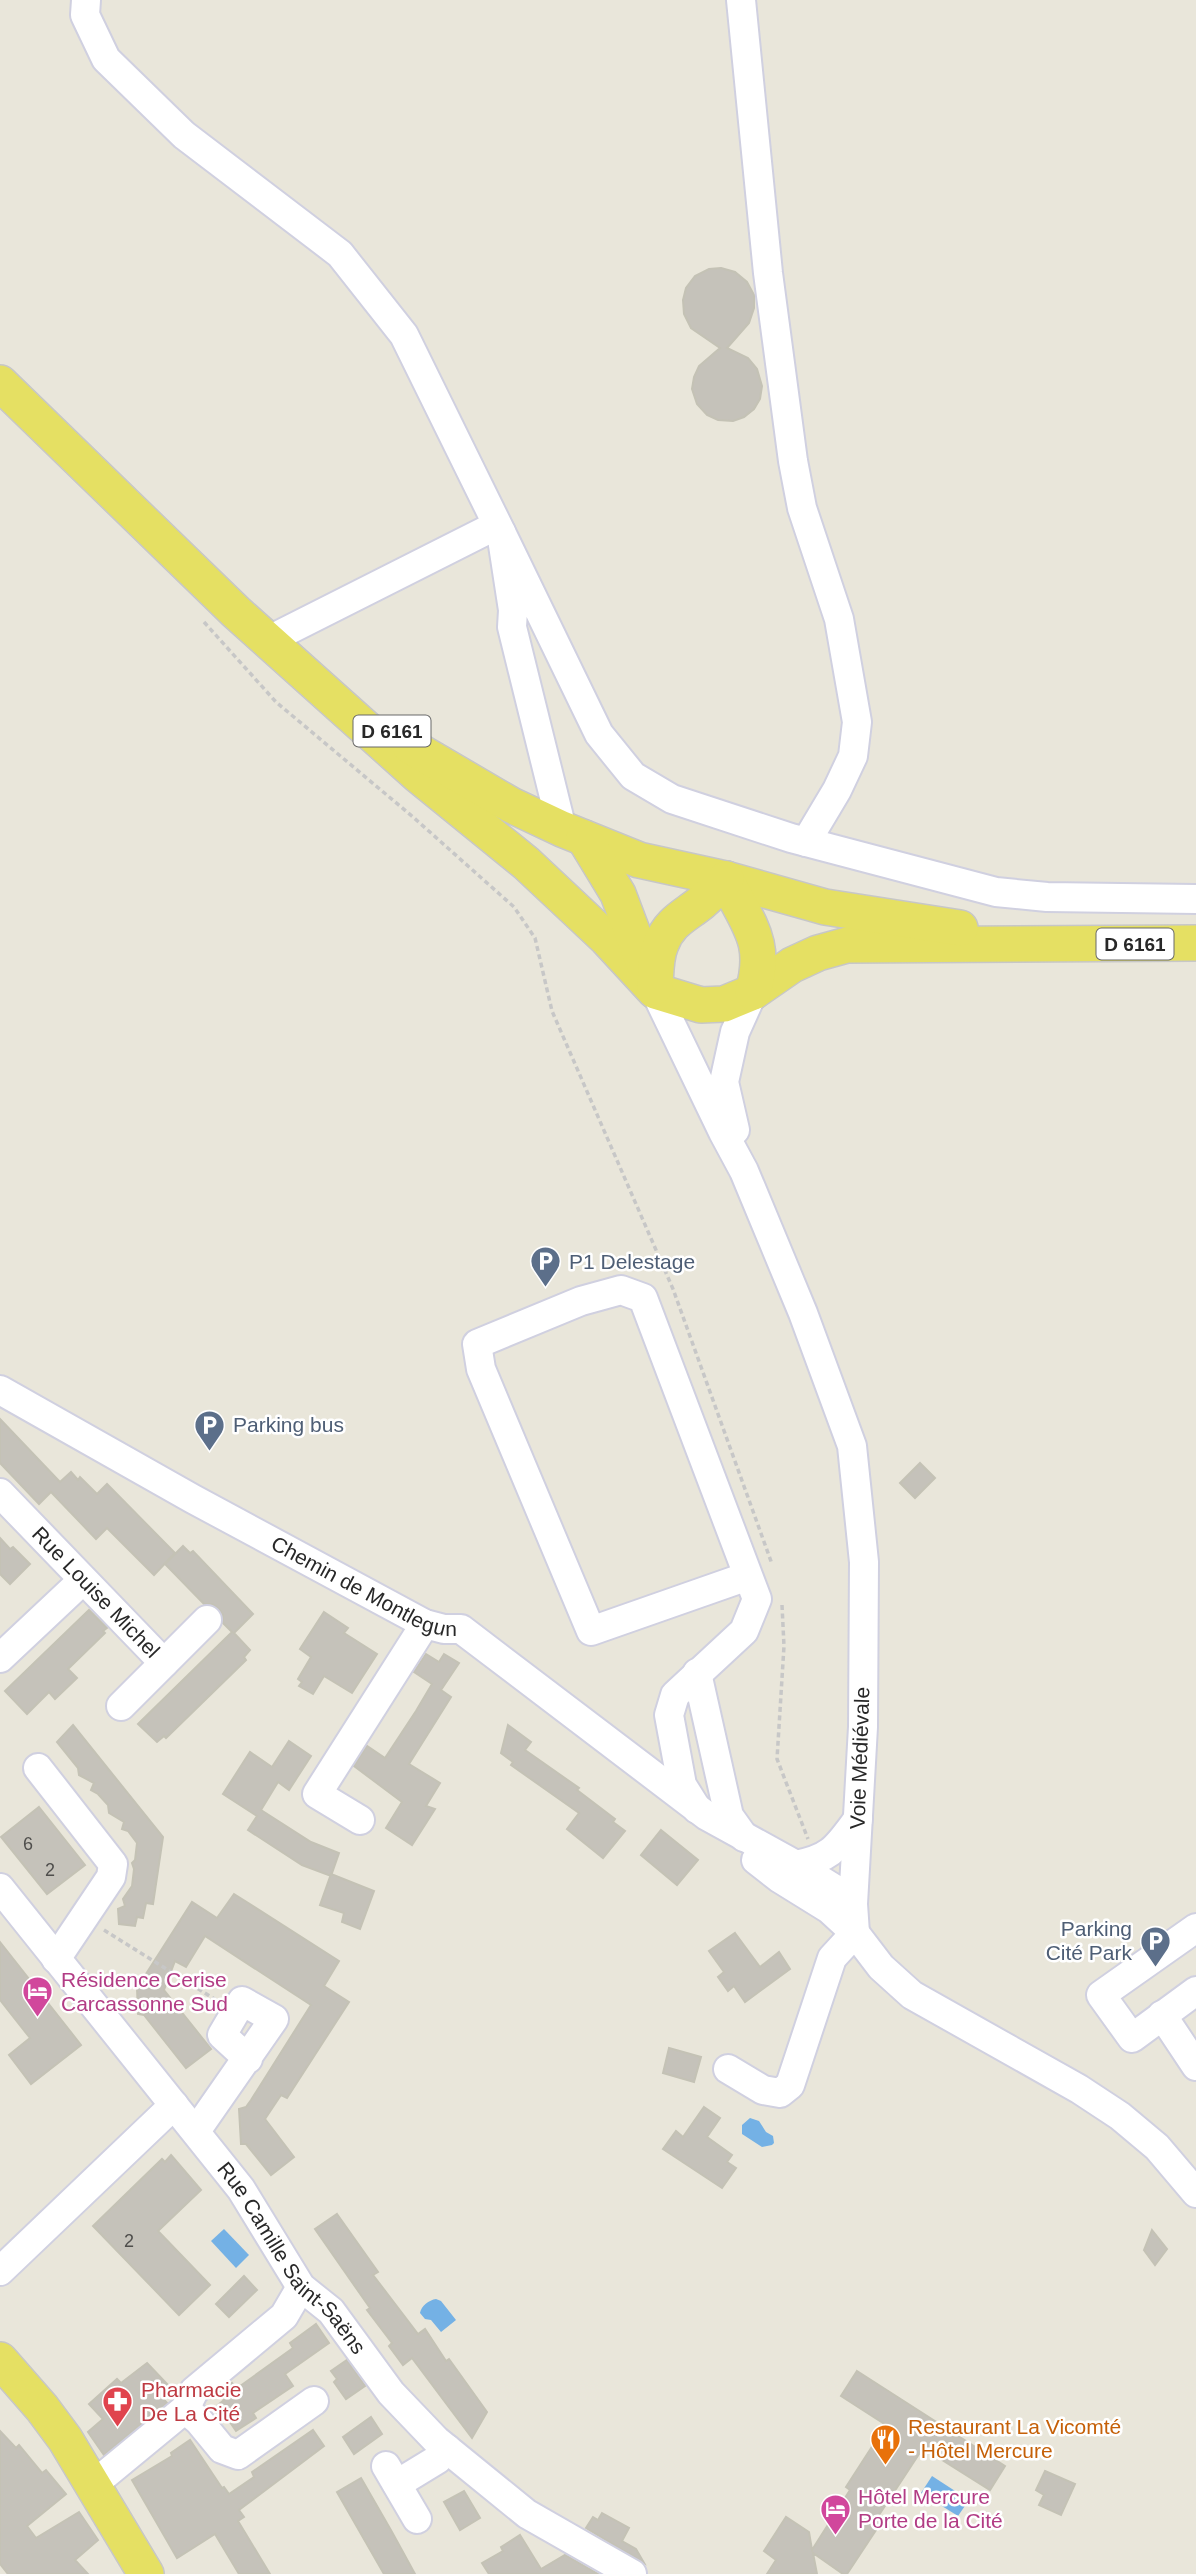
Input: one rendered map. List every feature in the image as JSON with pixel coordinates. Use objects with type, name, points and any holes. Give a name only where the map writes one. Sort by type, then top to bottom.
[{"type":"main road","name":"D 6161","points":[[0,383],[236,611],[419,752],[511,805],[573,834],[639,860],[726,879],[824,907],[1074,945],[1196,943]]},
{"type":"main road","points":[[236,611],[419,776],[526,863],[607,939],[655,991],[701,1005],[724,1004],[752,992],[792,965],[818,953],[847,945],[1074,945]]},
{"type":"main road","points":[[573,834],[618,894],[655,991]]},
{"type":"main road","points":[[655,991],[656,961],[670,928],[726,879],[755,933],[759,950],[759,970],[752,992]]},
{"type":"main road","points":[[0,2360],[42,2408],[94,2484],[146,2574]]},
{"type":"street","points":[[86,0],[85,15],[106,59],[184,135],[340,254],[404,335],[600,734],[633,776],[671,799],[806,842],[996,892],[1047,897],[1196,898]]},
{"type":"street","points":[[741,0],[768,274],[793,461],[802,508],[839,619],[857,722],[853,756],[837,790],[806,842]]},
{"type":"street","points":[[271,639],[499,529]]},
{"type":"street","points":[[499,529],[513,610],[512,627],[573,834]]},
{"type":"street","points":[[655,991],[744,1171]]},
{"type":"street","points":[[744,1171],[724,1082],[735,1032],[752,992]]},
{"type":"street","name":"Voie Médiévale","points":[[744,1171],[803,1313],[852,1446],[864,1562],[863,1727],[853,1904],[855,1933]]},
{"type":"street","points":[[702,1813],[682,1785],[669,1715],[674,1695],[744,1631],[757,1599],[643,1298],[621,1290],[595,1297],[477,1344],[481,1369],[591,1632],[748,1576]]},
{"type":"street","name":"Chemin de Montlegun","points":[[0,1390],[193,1500],[425,1624],[444,1629],[461,1629],[702,1813],[762,1864],[829,1909],[855,1933]]},
{"type":"street","name":"Rue Louise Michel","points":[[0,1493],[164,1663]]},
{"type":"street","points":[[0,1658],[83,1580]]},
{"type":"street","points":[[121,1706],[207,1620]]},
{"type":"street","points":[[360,1820],[317,1794],[425,1624]]},
{"type":"street","points":[[697,1673],[729,1816],[744,1837]]},
{"type":"street","points":[[38,1768],[113,1864],[111,1877],[57,1959]]},
{"type":"street","name":"Chemin de Montlegun","points":[[702,1813],[744,1837],[806,1863],[853,1904]]},
{"type":"street","points":[[806,1863],[834,1851],[858,1819]]},
{"type":"street","name":"Rue Camille Saint-Saëns","points":[[0,1888],[241,2189],[302,2287],[331,2311],[391,2393],[447,2449],[527,2514],[632,2574]]},
{"type":"street","points":[[1196,1928],[1101,1996],[1132,2038],[1196,1991]]},
{"type":"street","points":[[728,2069],[763,2090],[780,2093],[790,2085],[832,1958],[855,1933],[881,1967],[912,1995],[1079,2089],[1120,2116],[1157,2147],[1196,2193]]},
{"type":"street","points":[[196,2131],[248,2059],[274,2020],[242,2001],[222,2035],[248,2059]]},
{"type":"street","points":[[1162,2015],[1196,2066]]},
{"type":"street","points":[[0,2271],[174,2105]]},
{"type":"street","points":[[94,2484],[185,2409],[194,2391],[284,2316],[302,2287]]},
{"type":"street","points":[[185,2409],[199,2421],[222,2449],[238,2455],[314,2401]]},
{"type":"street","points":[[417,2519],[391,2475],[438,2459],[447,2449]]},
{"type":"path","points":[[201,619],[276,702],[413,817],[514,907],[535,938],[552,1011],[673,1289],[776,1576]]},
{"type":"path","points":[[782,1601],[784,1646],[777,1759],[806,1863]]},
{"type":"path","points":[[84,1917],[236,2012]]},
{"type":"water","points":[[750,2118],[759,2121],[766,2132],[773,2136],[772,2145],[762,2147],[742,2134],[742,2125]]},
{"type":"water","points":[[224,2229],[249,2255],[236,2268],[211,2241]]},
{"type":"water","points":[[436,2299],[441,2301],[456,2320],[441,2332],[431,2320],[425,2319],[420,2313],[426,2304]]},
{"type":"water","points":[[932,2476],[969,2500],[958,2516],[921,2493]]},
{"type":"building","points":[[721,268],[735,272],[747,282],[754,295],[754,308],[749,323],[727,348],[748,358],[757,369],[762,386],[760,399],[754,409],[733,421],[718,420],[707,415],[697,404],[692,389],[694,377],[699,366],[720,348],[691,328],[684,314],[686,288],[695,276],[709,269]]},
{"type":"building","points":[[0,1419],[60,1482],[71,1472],[97,1494],[107,1484],[175,1553],[154,1575],[107,1528],[96,1539],[51,1492],[39,1504],[0,1463]]},
{"type":"building","points":[[920,1463],[935,1478],[915,1498],[900,1483]]},
{"type":"building","points":[[0,1538],[30,1564],[10,1584],[0,1574]]},
{"type":"building","points":[[183,1546],[190,1553],[193,1551],[253,1614],[234,1633],[250,1650],[244,1657],[246,1660],[166,1738],[164,1736],[157,1742],[138,1724],[232,1632],[223,1623],[223,1615],[219,1609],[212,1604],[204,1604],[165,1564]]},
{"type":"building","points":[[89,1610],[107,1628],[103,1631],[105,1633],[68,1669],[77,1678],[55,1699],[49,1692],[27,1714],[5,1691]]},
{"type":"building","points":[[324,1612],[348,1628],[344,1633],[377,1654],[352,1693],[324,1676],[313,1694],[299,1686],[302,1682],[298,1679],[311,1657],[300,1649]]},
{"type":"building","points":[[426,1654],[439,1662],[444,1654],[459,1663],[441,1690],[451,1697],[409,1764],[440,1783],[426,1806],[435,1809],[412,1845],[386,1828],[402,1802],[354,1766],[367,1746],[385,1758],[416,1711],[432,1684],[414,1672]]},
{"type":"building","points":[[73,1725],[163,1837],[153,1904],[146,1903],[143,1918],[137,1917],[135,1926],[119,1924],[118,1909],[125,1906],[123,1899],[132,1886],[132,1863],[135,1860],[137,1843],[128,1831],[122,1829],[124,1822],[109,1813],[108,1805],[91,1790],[94,1783],[79,1775],[78,1768],[57,1742]]},
{"type":"building","points":[[508,1725],[531,1742],[525,1750],[579,1788],[577,1790],[615,1819],[613,1822],[625,1831],[603,1858],[567,1829],[579,1813],[511,1765],[513,1762],[501,1753]]},
{"type":"building","points":[[289,1741],[311,1756],[289,1790],[278,1782],[261,1810],[311,1842],[339,1853],[331,1876],[302,1865],[248,1830],[257,1816],[223,1794],[250,1752],[272,1767]]},
{"type":"building","points":[[39,1807],[85,1865],[47,1894],[1,1837]]},
{"type":"building","points":[[661,1830],[698,1860],[677,1885],[641,1855]]},
{"type":"building","points":[[331,1874],[374,1891],[360,1929],[342,1922],[344,1913],[320,1905]]},
{"type":"building","points":[[234,1894],[339,1961],[324,1986],[349,2002],[287,2098],[281,2095],[265,2119],[294,2157],[271,2175],[246,2144],[241,2144],[239,2109],[246,2107],[251,2100],[311,2005],[205,1936],[186,1967],[175,1961],[164,1990],[211,2049],[186,2068],[144,2015],[138,2014],[137,1988],[192,1902],[217,1918]]},
{"type":"building","points":[[735,1933],[760,1967],[779,1952],[790,1969],[745,2002],[734,1986],[728,1991],[718,1977],[724,1972],[709,1951]]},
{"type":"building","name":"Résidence Cerise Carcassonne Sud","points":[[0,1942],[81,2045],[31,2084],[9,2055],[30,2038],[0,2000]]},
{"type":"building","points":[[669,2048],[701,2057],[694,2082],[663,2073]]},
{"type":"building","points":[[704,2107],[720,2118],[707,2137],[732,2155],[727,2162],[736,2168],[722,2188],[663,2149],[676,2131],[683,2137]]},
{"type":"building","points":[[171,2155],[201,2190],[158,2231],[210,2285],[179,2315],[93,2226],[162,2159],[165,2162]]},
{"type":"building","points":[[337,2214],[378,2272],[373,2275],[418,2334],[425,2329],[446,2361],[449,2359],[487,2412],[472,2438],[412,2358],[403,2365],[389,2346],[392,2343],[367,2310],[370,2308],[315,2229]]},
{"type":"building","points":[[1152,2230],[1167,2249],[1155,2265],[1144,2250]]},
{"type":"building","points":[[244,2276],[257,2290],[229,2317],[216,2304]]},
{"type":"building","points":[[316,2324],[329,2343],[285,2374],[293,2386],[253,2413],[256,2418],[236,2431],[218,2405],[224,2400],[219,2392],[232,2383],[236,2389],[293,2348],[290,2343]]},
{"type":"building","points":[[347,2360],[365,2386],[346,2399],[334,2382],[337,2379],[331,2371]]},
{"type":"building","points":[[147,2363],[168,2385],[159,2394],[167,2403],[104,2455],[88,2432],[103,2419],[89,2404],[117,2379],[121,2383]]},
{"type":"building","points":[[857,2371],[1005,2466],[990,2490],[923,2448],[877,2518],[882,2521],[847,2574],[843,2574],[813,2553],[817,2574],[767,2574],[776,2560],[764,2551],[786,2517],[809,2532],[812,2550],[850,2490],[846,2487],[886,2425],[841,2396]]},
{"type":"building","points":[[371,2417],[382,2434],[354,2454],[343,2437]]},
{"type":"building","points":[[313,2430],[324,2446],[239,2510],[244,2517],[238,2521],[270,2574],[239,2574],[215,2534],[177,2558],[132,2480],[172,2456],[171,2453],[190,2440],[222,2488],[229,2494],[254,2477],[252,2472]]},
{"type":"building","points":[[0,2431],[16,2448],[19,2445],[42,2473],[46,2470],[66,2494],[27,2526],[36,2538],[79,2512],[98,2540],[75,2560],[88,2574],[8,2574],[0,2564]]},
{"type":"building","points":[[1045,2471],[1075,2484],[1061,2515],[1039,2505],[1044,2495],[1036,2490]]},
{"type":"building","points":[[361,2478],[415,2574],[384,2574],[337,2492]]},
{"type":"building","points":[[464,2491],[480,2518],[460,2530],[444,2502]]},
{"type":"building","points":[[602,2513],[629,2528],[622,2541],[636,2549],[644,2563],[586,2528],[593,2517],[598,2520]]},
{"type":"building","points":[[520,2535],[541,2569],[565,2555],[598,2574],[489,2574],[482,2563],[503,2551],[501,2547]]},
{"type":"place","name":"P1 Delestage","points":[[546,1289]]},
{"type":"place","name":"Parking bus","points":[[210,1452]]},
{"type":"place","name":"Parking Cité Park","points":[[1155,1968]]},
{"type":"place","name":"Résidence Cerise Carcassonne Sud","points":[[38,2019]]},
{"type":"place","name":"Pharmacie De La Cité","points":[[118,2429]]},
{"type":"place","name":"Restaurant La Vicomté - Hôtel Mercure","points":[[885,2466]]},
{"type":"place","name":"Hôtel Mercure Porte de la Cité","points":[[835,2536]]}]
